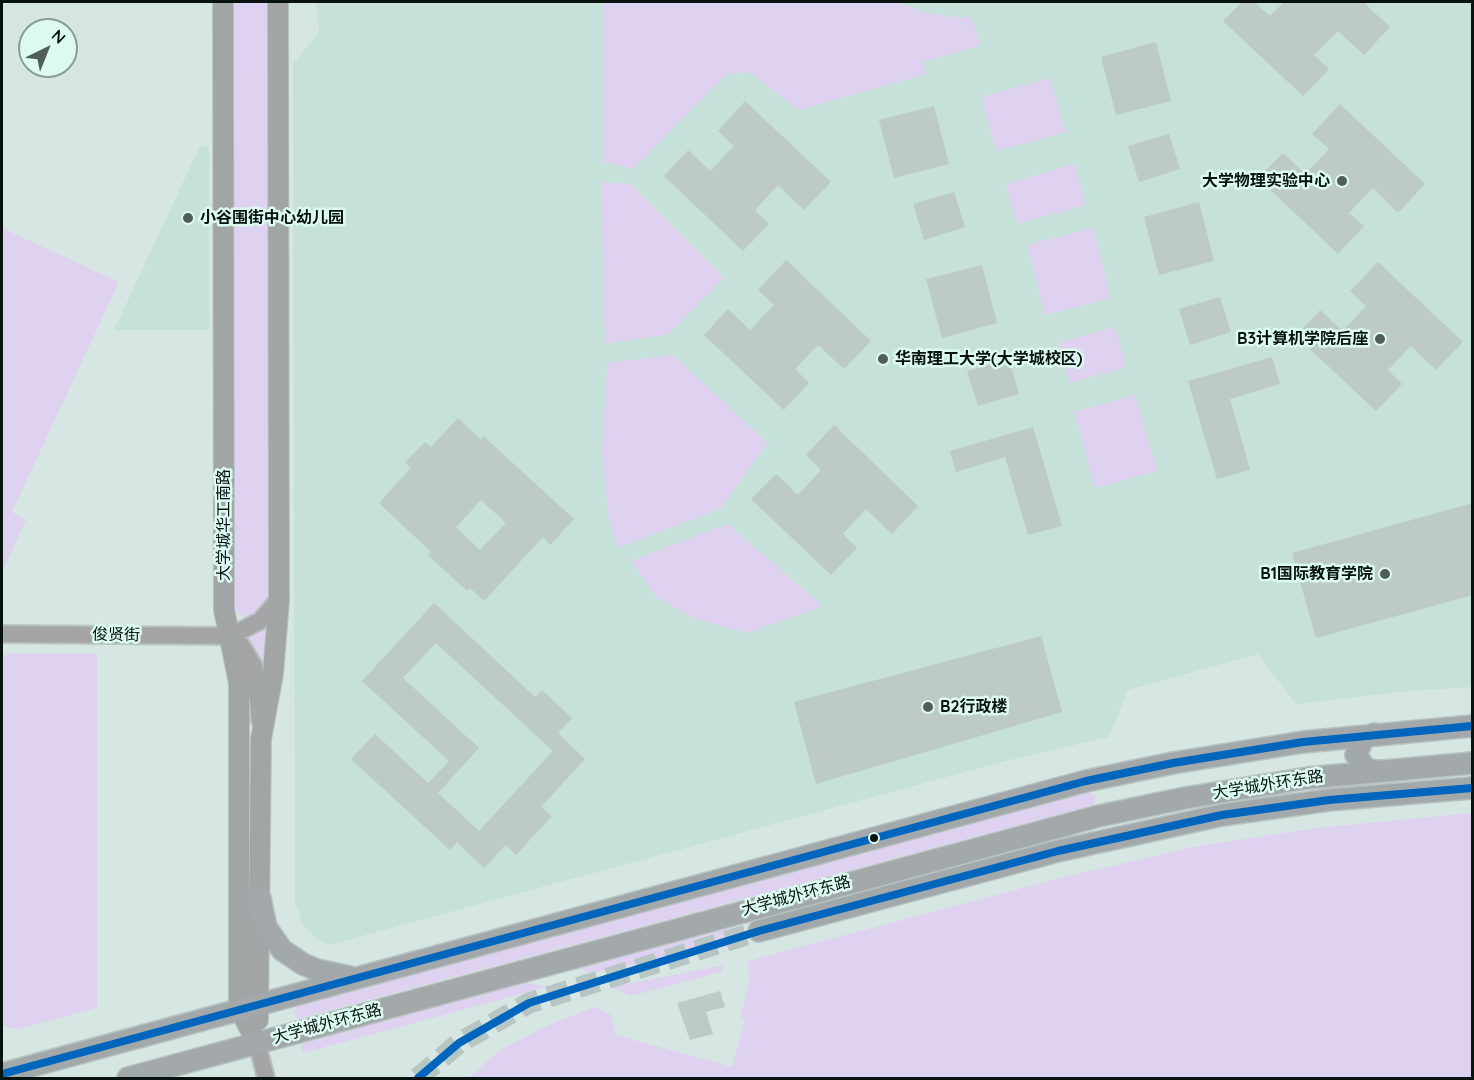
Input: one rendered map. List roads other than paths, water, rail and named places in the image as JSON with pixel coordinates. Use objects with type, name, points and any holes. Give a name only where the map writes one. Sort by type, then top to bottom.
[{"type":"main road","name":"大学城华工南路","points":[[223,2],[224,601],[239,683],[249,1006],[257,1043]]},
{"type":"main road","name":"大学城华工南路","points":[[249,1006],[260,898],[261,740],[273,674],[279,599],[278,2]]},
{"type":"main road","points":[[2,1074],[1096,779],[1259,748],[1374,734],[1473,726]]},
{"type":"main road","points":[[1374,734],[1363,739],[1356,755],[1366,769],[1378,771]]},
{"type":"main road","name":"大学城外环东路","points":[[128,1078],[1106,814],[1256,786],[1378,771],[1473,764]]},
{"type":"main road","points":[[1096,779],[1107,799],[1106,814]]},
{"type":"main road","points":[[759,931],[1058,851],[1222,815],[1329,800],[1473,788]]},
{"type":"main road","points":[[260,898],[266,927],[273,940],[290,956],[330,974],[359,977]]},
{"type":"street","name":"俊贤街","points":[[2,634],[230,636],[260,621],[279,599]]},
{"type":"street","points":[[230,636],[242,646],[254,666],[261,740]]},
{"type":"street","name":"大学城华工南路","points":[[257,1043],[266,1078]]},
{"type":"tunnel","points":[[418,1078],[459,1043],[529,1003],[759,931]]},
{"type":"place","name":"大学物理实验中心","points":[[1342,181]]},
{"type":"place","name":"小谷围街中心幼儿园","points":[[188,218]]},
{"type":"place","name":"B3计算机学院后座","points":[[1380,339]]},
{"type":"place","name":"华南理工大学(大学城校区)","points":[[883,359]]},
{"type":"place","name":"B1国际教育学院","points":[[1385,574]]},
{"type":"place","name":"B2行政楼","points":[[928,707]]}]
